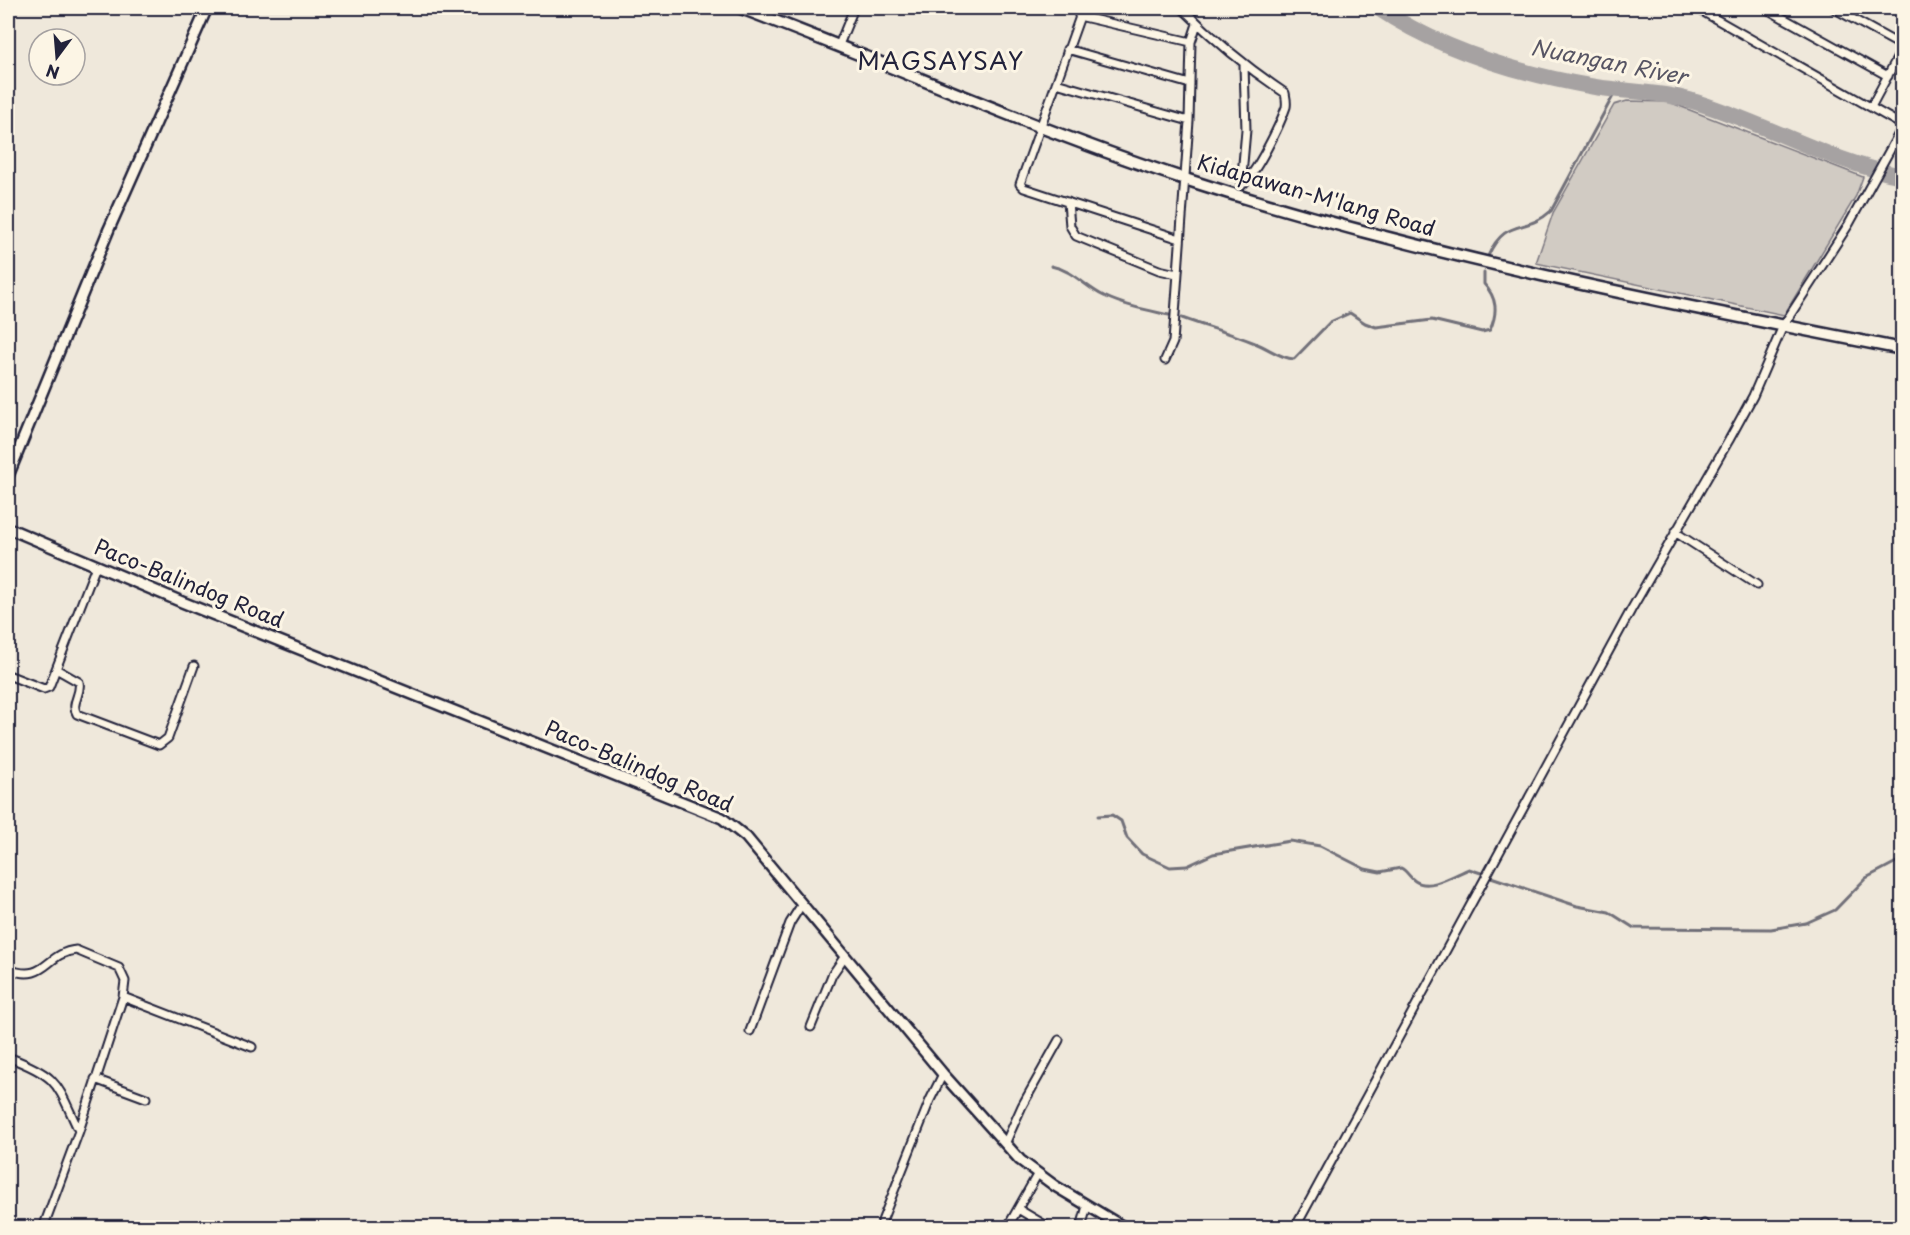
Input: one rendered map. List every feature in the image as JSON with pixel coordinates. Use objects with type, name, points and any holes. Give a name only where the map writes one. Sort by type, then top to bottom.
[{"type":"main road","name":"Kidapawan-M'lang Road","points":[[741,8],[1185,179],[1241,190],[1494,266],[1902,349]]},
{"type":"street","points":[[8,476],[109,229],[207,8]]},
{"type":"street","points":[[839,45],[854,8]]},
{"type":"street","points":[[1083,8],[1020,184],[1024,188],[1179,239]]},
{"type":"street","points":[[1174,8],[1195,21]]},
{"type":"street","points":[[1182,8],[1244,66],[1285,93],[1287,101],[1254,169],[1241,190]]},
{"type":"street","points":[[1295,1227],[1675,532],[1753,396],[1784,326],[1869,189],[1902,127],[1700,10],[1701,8]]},
{"type":"street","points":[[1765,8],[1888,75]]},
{"type":"street","points":[[1833,8],[1902,48],[1871,107]]},
{"type":"street","points":[[1079,16],[1191,42]]},
{"type":"street","points":[[1165,360],[1173,342],[1189,121],[1191,42],[1195,21]]},
{"type":"street","points":[[1067,49],[1190,84]]},
{"type":"street","points":[[1241,190],[1246,130],[1244,66]]},
{"type":"street","points":[[1056,83],[1189,121]]},
{"type":"street","points":[[1068,202],[1070,226],[1076,236],[1159,270],[1177,274]]},
{"type":"street","name":"Paco-Balindog Road","points":[[8,528],[96,566],[722,818],[746,837],[943,1074],[1005,1144],[1037,1174],[1125,1227]]},
{"type":"street","points":[[1675,532],[1757,585]]},
{"type":"street","points":[[8,675],[46,689],[96,566]]},
{"type":"street","points":[[56,669],[79,682],[80,690],[74,705],[77,714],[159,745],[168,738],[194,666]]},
{"type":"street","points":[[750,1031],[790,923],[802,904]]},
{"type":"street","points":[[8,969],[20,974],[35,974],[69,951],[83,952],[119,968],[125,981],[123,997],[79,1131],[43,1227]]},
{"type":"street","points":[[811,1027],[832,975],[845,956]]},
{"type":"street","points":[[123,997],[252,1047]]},
{"type":"street","points":[[1005,1144],[1022,1106],[1059,1040]]},
{"type":"street","points":[[8,1057],[35,1068],[56,1082],[79,1131]]},
{"type":"street","points":[[882,1221],[930,1100],[943,1074]]},
{"type":"street","points":[[95,1079],[146,1098]]},
{"type":"street","points":[[1007,1227],[1037,1174]]},
{"type":"street","points":[[1081,1227],[1087,1206]]},
{"type":"street","points":[[1018,1209],[1040,1225],[1050,1227]]},
{"type":"shaded area","points":[[1627,101],[1669,102],[1863,177],[1856,196],[1784,315],[1536,263],[1553,213],[1614,105]]},
{"type":"waterway","name":"Nuangan River","points":[[1378,8],[1428,36],[1510,67],[1567,82],[1654,93],[1689,100],[1848,161],[1902,176]]},
{"type":"waterway","points":[[1488,256],[1502,235],[1533,223],[1551,211],[1613,96],[1621,91]]},
{"type":"waterway","points":[[1051,266],[1066,271],[1097,292],[1112,299],[1169,315]]},
{"type":"waterway","points":[[1182,318],[1246,339],[1284,357],[1294,359],[1330,322],[1350,313],[1376,327],[1432,320],[1482,332],[1490,330],[1495,311],[1492,295],[1484,284],[1484,273]]},
{"type":"waterway","points":[[1098,816],[1112,815],[1121,821],[1127,838],[1142,854],[1170,867],[1187,866],[1213,854],[1290,841],[1320,846],[1365,869],[1380,872],[1401,868],[1421,884],[1442,881],[1469,869],[1484,874]]},
{"type":"waterway","points":[[1491,877],[1577,906],[1609,912],[1634,928],[1771,929],[1806,923],[1835,910],[1866,878],[1902,859]]},
{"type":"district","name":"MAGSAYSAY","points":[[941,62]]}]
